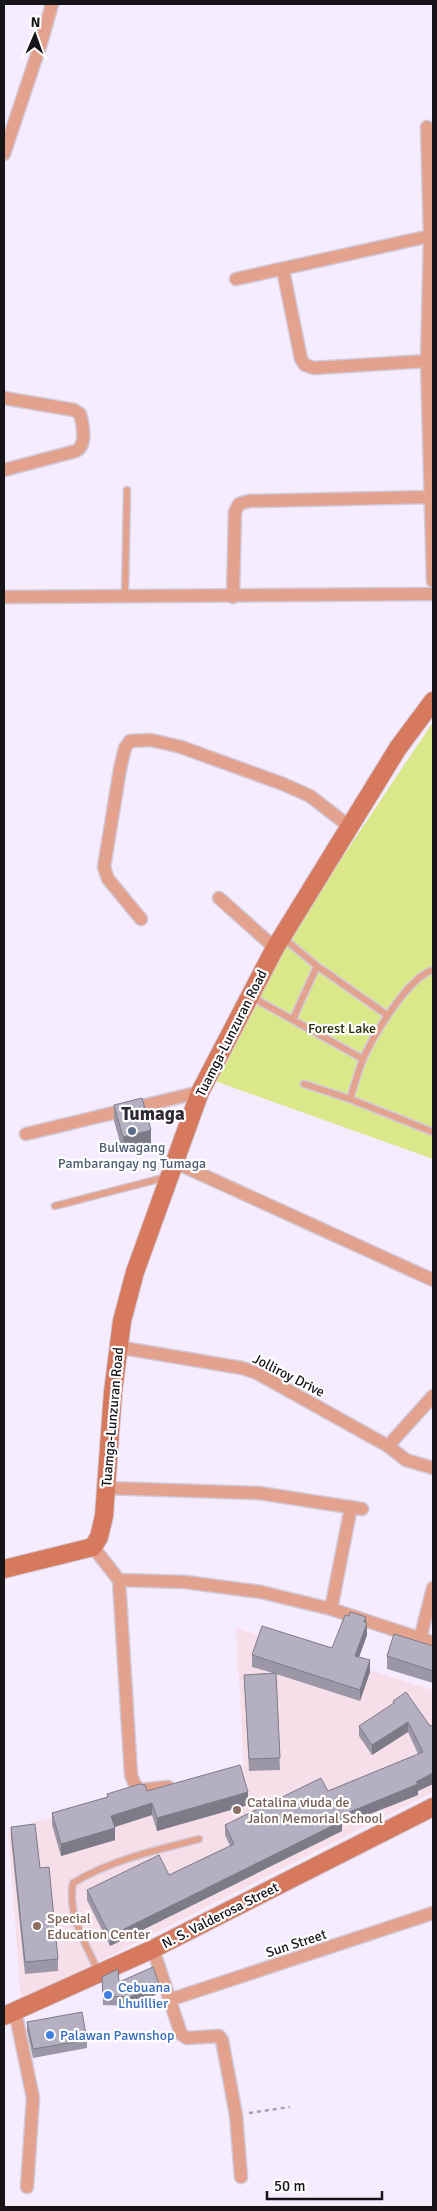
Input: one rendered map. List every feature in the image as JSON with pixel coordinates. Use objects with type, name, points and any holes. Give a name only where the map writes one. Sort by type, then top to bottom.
[{"type":"street","points":[[4,154],[52,4]]},
{"type":"street","points":[[427,127],[430,236],[427,361],[429,498],[433,582]]},
{"type":"street","points":[[236,279],[430,236]]},
{"type":"street","points":[[283,270],[301,359],[305,365],[314,368],[427,361]]},
{"type":"street","points":[[4,398],[74,410],[80,414],[83,443],[81,448],[76,451],[4,470]]},
{"type":"street","points":[[233,597],[235,512],[239,504],[249,501],[429,498]]},
{"type":"street","points":[[4,598],[433,594]]},
{"type":"street","name":"Tuamga-Lunzuran Road","points":[[93,1547],[99,1537],[104,1516],[117,1347],[135,1272],[200,1092],[249,995],[279,942],[398,748],[433,701]]},
{"type":"street","points":[[141,919],[108,879],[104,867],[120,769],[125,748],[130,741],[140,739],[151,740],[180,747],[283,784],[310,796],[350,827]]},
{"type":"street","points":[[218,898],[279,942]]},
{"type":"street","points":[[26,1134],[200,1092]]},
{"type":"street","points":[[171,1170],[433,1280]]},
{"type":"street","name":"Jolliroy Drive","points":[[117,1347],[242,1368],[257,1373],[388,1446],[406,1460],[433,1468]]},
{"type":"street","points":[[388,1446],[433,1396]]},
{"type":"street","points":[[106,1488],[259,1493],[357,1508],[331,1609]]},
{"type":"street","points":[[4,1569],[93,1547],[119,1580],[131,1775],[135,1785],[141,1790],[183,1784]]},
{"type":"street","points":[[119,1580],[194,1583],[261,1592],[331,1609],[424,1640],[433,1588]]},
{"type":"street","name":"N. S. Valderosa Street","points":[[9,2014],[153,1949],[433,1807]]},
{"type":"street","name":"Sun Street","points":[[169,2000],[433,1913]]},
{"type":"street","points":[[153,1949],[181,2034],[187,2038],[219,2036],[222,2040],[236,2115],[241,2177]]},
{"type":"street","points":[[9,2014],[33,2098],[27,2188]]},
{"type":"lane","points":[[125,597],[127,490]]},
{"type":"lane","points":[[279,942],[387,1015]]},
{"type":"lane","points":[[293,1019],[317,966]]},
{"type":"lane","points":[[350,1099],[363,1059],[387,1015],[413,984],[428,971],[433,970]]},
{"type":"lane","points":[[249,995],[363,1059]]},
{"type":"lane","points":[[304,1084],[350,1099],[433,1132]]},
{"type":"lane","points":[[55,1206],[171,1170]]},
{"type":"lane","points":[[100,1974],[75,1919],[70,1898],[73,1883],[88,1874],[142,1854],[199,1839]]},
{"type":"path","points":[[236,2115],[290,2107]]},
{"type":"shaded area","name":"Catalina viuda de Jalon Memorial School","points":[[236,1628],[433,1690],[433,1792],[21,2001],[8,1829],[244,1766]]},
{"type":"green space","name":"Forest Lake","points":[[433,722],[433,1159],[212,1080],[289,937]]},
{"type":"building","points":[[142,1098],[151,1130],[123,1137],[114,1105]]},
{"type":"building","points":[[350,1612],[366,1617],[364,1622],[367,1623],[355,1656],[370,1660],[360,1690],[252,1655],[262,1626],[332,1648],[345,1615],[349,1616]]},
{"type":"building","points":[[394,1634],[433,1646],[433,1671],[387,1656]]},
{"type":"building","points":[[276,1673],[280,1758],[249,1759],[244,1675]]},
{"type":"building","points":[[406,1692],[430,1726],[433,1725],[433,1773],[416,1782],[418,1784],[340,1816],[342,1821],[110,1936],[87,1890],[159,1855],[169,1875],[234,1844],[225,1825],[321,1778],[328,1791],[423,1752],[408,1722],[372,1745],[359,1726],[394,1703],[393,1701]]},
{"type":"building","points":[[240,1765],[248,1792],[157,1818],[152,1803],[111,1816],[115,1828],[61,1844],[52,1813],[108,1797],[107,1794],[140,1784],[145,1785],[147,1791]]},
{"type":"building","name":"Special Education Center","points":[[35,1824],[40,1868],[49,1867],[58,1959],[25,1962],[11,1827]]},
{"type":"building","points":[[153,1967],[159,1984],[130,1997],[103,1996],[102,1977],[118,1969],[119,1982]]},
{"type":"building","points":[[82,2012],[87,2040],[33,2049],[27,2022]]},
{"type":"place","name":"Bulwagang Pambarangay ng Tumaga","points":[[132,1131]]},
{"type":"place","name":"Catalina viuda de Jalon Memorial School","points":[[237,1810]]},
{"type":"place","name":"Special Education Center","points":[[37,1926]]},
{"type":"place","name":"Cebuana Lhuillier","points":[[108,1995]]},
{"type":"place","name":"Palawan Pawnshop","points":[[50,2035]]},
{"type":"district","name":"Tumaga","points":[[153,1113]]}]
